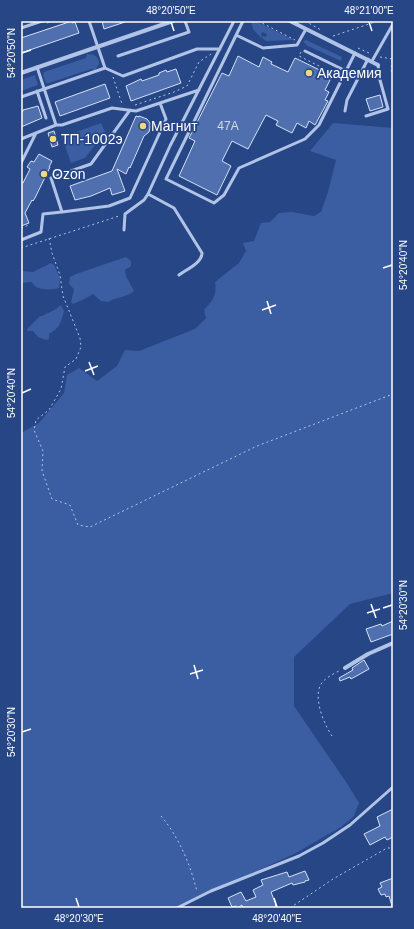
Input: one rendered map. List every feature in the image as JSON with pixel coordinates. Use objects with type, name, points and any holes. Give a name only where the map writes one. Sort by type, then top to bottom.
[{"type":"street","points":[[21,73],[174,21]]},
{"type":"street","points":[[290,21],[378,65]]},
{"type":"street","points":[[345,668],[368,654],[393,643]]},
{"type":"lane","points":[[26,21],[28,26]]},
{"type":"lane","points":[[21,28],[42,21]]},
{"type":"lane","points":[[90,21],[105,68],[123,76],[197,50],[220,49]]},
{"type":"lane","points":[[118,56],[189,32],[185,21]]},
{"type":"lane","points":[[124,230],[126,214],[144,200],[148,194],[234,21]]},
{"type":"lane","points":[[243,21],[166,180],[214,203],[224,195],[239,168],[310,135],[319,125],[355,53]]},
{"type":"lane","points":[[345,111],[347,100],[393,24]]},
{"type":"lane","points":[[236,35],[263,48],[298,45],[306,29]]},
{"type":"lane","points":[[305,51],[346,71]]},
{"type":"lane","points":[[366,116],[388,109],[380,80],[378,65]]},
{"type":"lane","points":[[37,67],[56,125]]},
{"type":"lane","points":[[21,97],[105,68]]},
{"type":"lane","points":[[21,139],[56,125],[62,126],[112,108],[136,111],[199,90]]},
{"type":"lane","points":[[37,92],[46,118]]},
{"type":"lane","points":[[21,240],[41,232],[43,214],[109,206],[130,198],[166,119],[160,103]]},
{"type":"lane","points":[[62,212],[51,178],[91,164],[130,110]]},
{"type":"lane","points":[[21,163],[36,133]]},
{"type":"lane","points":[[148,194],[174,208],[202,252],[202,257],[199,262],[179,275]]},
{"type":"lane","points":[[177,908],[211,891],[299,856],[323,843],[350,825],[393,787]]},
{"type":"path","points":[[326,39],[378,21]]},
{"type":"path","points":[[356,47],[374,56],[392,59],[391,70],[393,75]]},
{"type":"path","points":[[132,106],[187,86],[199,62],[220,49]]},
{"type":"path","points":[[111,71],[122,105],[118,104]]},
{"type":"path","points":[[21,248],[126,214]]},
{"type":"path","points":[[21,228],[29,225]]},
{"type":"path","points":[[50,238],[52,254],[60,275],[63,296],[80,338],[81,347],[76,359],[65,367],[61,389],[49,410],[36,420],[34,430],[43,451],[42,472],[52,498],[70,505],[78,524],[90,528],[257,446],[393,394]]},
{"type":"path","points":[[332,736],[326,727],[322,716],[318,697],[320,687],[323,682],[345,668]]},
{"type":"path","points":[[161,816],[174,832],[185,856],[195,884],[197,898]]},
{"type":"path","points":[[290,908],[348,870],[387,848],[393,848]]},
{"type":"shaded area","points":[[251,21],[255,21],[294,40],[266,41],[262,38],[263,36],[266,37],[267,34],[262,32],[261,38],[253,29]]},
{"type":"shaded area","points":[[306,40],[342,57],[341,61],[306,45],[303,42]]},
{"type":"shaded area","points":[[87,54],[94,55],[98,59],[99,64],[95,70],[91,69],[46,83],[43,75],[44,72],[86,58]]},
{"type":"shaded area","points":[[35,75],[38,85],[21,91],[21,80]]},
{"type":"shaded area","points":[[101,123],[105,132],[85,158],[71,163],[62,137]]},
{"type":"shaded area","points":[[333,123],[393,128],[393,593],[350,604],[294,657],[294,706],[359,803],[354,816],[341,827],[294,854],[175,908],[21,908],[21,433],[39,423],[64,393],[67,375],[79,368],[97,381],[117,366],[125,350],[139,351],[195,329],[206,318],[204,310],[214,298],[215,282],[239,263],[246,251],[243,243],[254,241],[261,223],[270,222],[279,213],[292,212],[314,216],[321,212],[336,160],[310,151]]},
{"type":"shaded area","points":[[126,257],[131,261],[131,266],[125,270],[126,276],[134,291],[129,295],[108,302],[101,301],[93,294],[73,304],[71,302],[74,289],[69,284],[70,277]]},
{"type":"shaded area","points":[[51,263],[54,265],[60,278],[59,288],[44,289],[36,287],[31,282],[21,283],[21,271],[33,272]]},
{"type":"shaded area","points":[[61,305],[64,311],[61,322],[56,329],[49,334],[49,339],[46,340],[38,337],[33,331],[27,331],[28,328],[40,316],[56,309]]},
{"type":"building","points":[[72,21],[72,23],[75,22],[79,33],[21,53],[21,38]]},
{"type":"building","points":[[102,21],[124,21],[125,22],[104,29]]},
{"type":"building","points":[[238,56],[259,67],[263,57],[272,62],[271,64],[288,72],[295,58],[332,76],[325,90],[329,92],[325,100],[328,101],[315,125],[309,121],[306,128],[297,123],[292,133],[276,125],[278,121],[266,115],[248,149],[232,141],[222,161],[231,166],[217,195],[179,176],[195,141],[189,138],[222,73],[229,76]]},
{"type":"building","points":[[176,69],[181,83],[131,101],[126,86],[141,79],[142,81],[159,75],[159,73],[166,70],[167,72]]},
{"type":"building","points":[[105,84],[110,98],[60,116],[55,102]]},
{"type":"building","points":[[380,95],[383,107],[370,111],[366,99]]},
{"type":"building","points":[[38,106],[42,118],[21,127],[21,112],[23,110]]},
{"type":"building","points":[[136,116],[147,119],[150,123],[150,128],[149,132],[144,136],[126,174],[117,169],[125,191],[112,195],[110,188],[91,196],[75,200],[70,186],[112,171]]},
{"type":"building","name":"ТП-1002э","points":[[54,131],[58,145],[52,147],[48,133]]},
{"type":"building","points":[[39,154],[52,161],[35,198],[33,201],[32,200],[25,213],[29,223],[21,226],[21,182],[23,183],[30,169],[27,167],[31,161],[34,162]]},
{"type":"building","points":[[393,621],[393,634],[371,642],[366,629],[381,624],[382,626]]},
{"type":"building","points":[[364,660],[369,669],[351,679],[350,677],[340,681],[339,678],[353,670],[352,668]]},
{"type":"building","points":[[393,809],[393,837],[387,840],[385,837],[370,845],[364,834],[380,826],[377,817]]},
{"type":"building","points":[[305,871],[309,880],[293,885],[292,883],[271,892],[276,908],[243,908],[242,905],[237,908],[236,906],[232,907],[228,898],[241,892],[246,901],[256,897],[253,890],[263,885],[261,880],[287,872],[289,877]]},
{"type":"building","points":[[393,878],[392,906],[389,896],[386,897],[385,894],[381,895],[378,889],[382,887],[380,883]]},
{"type":"place","name":"Академия","points":[[309,73]]},
{"type":"place","name":"Магнит","points":[[143,126]]},
{"type":"place","name":"ТП-1002э","points":[[53,139]]},
{"type":"place","name":"Ozon","points":[[44,174]]}]
